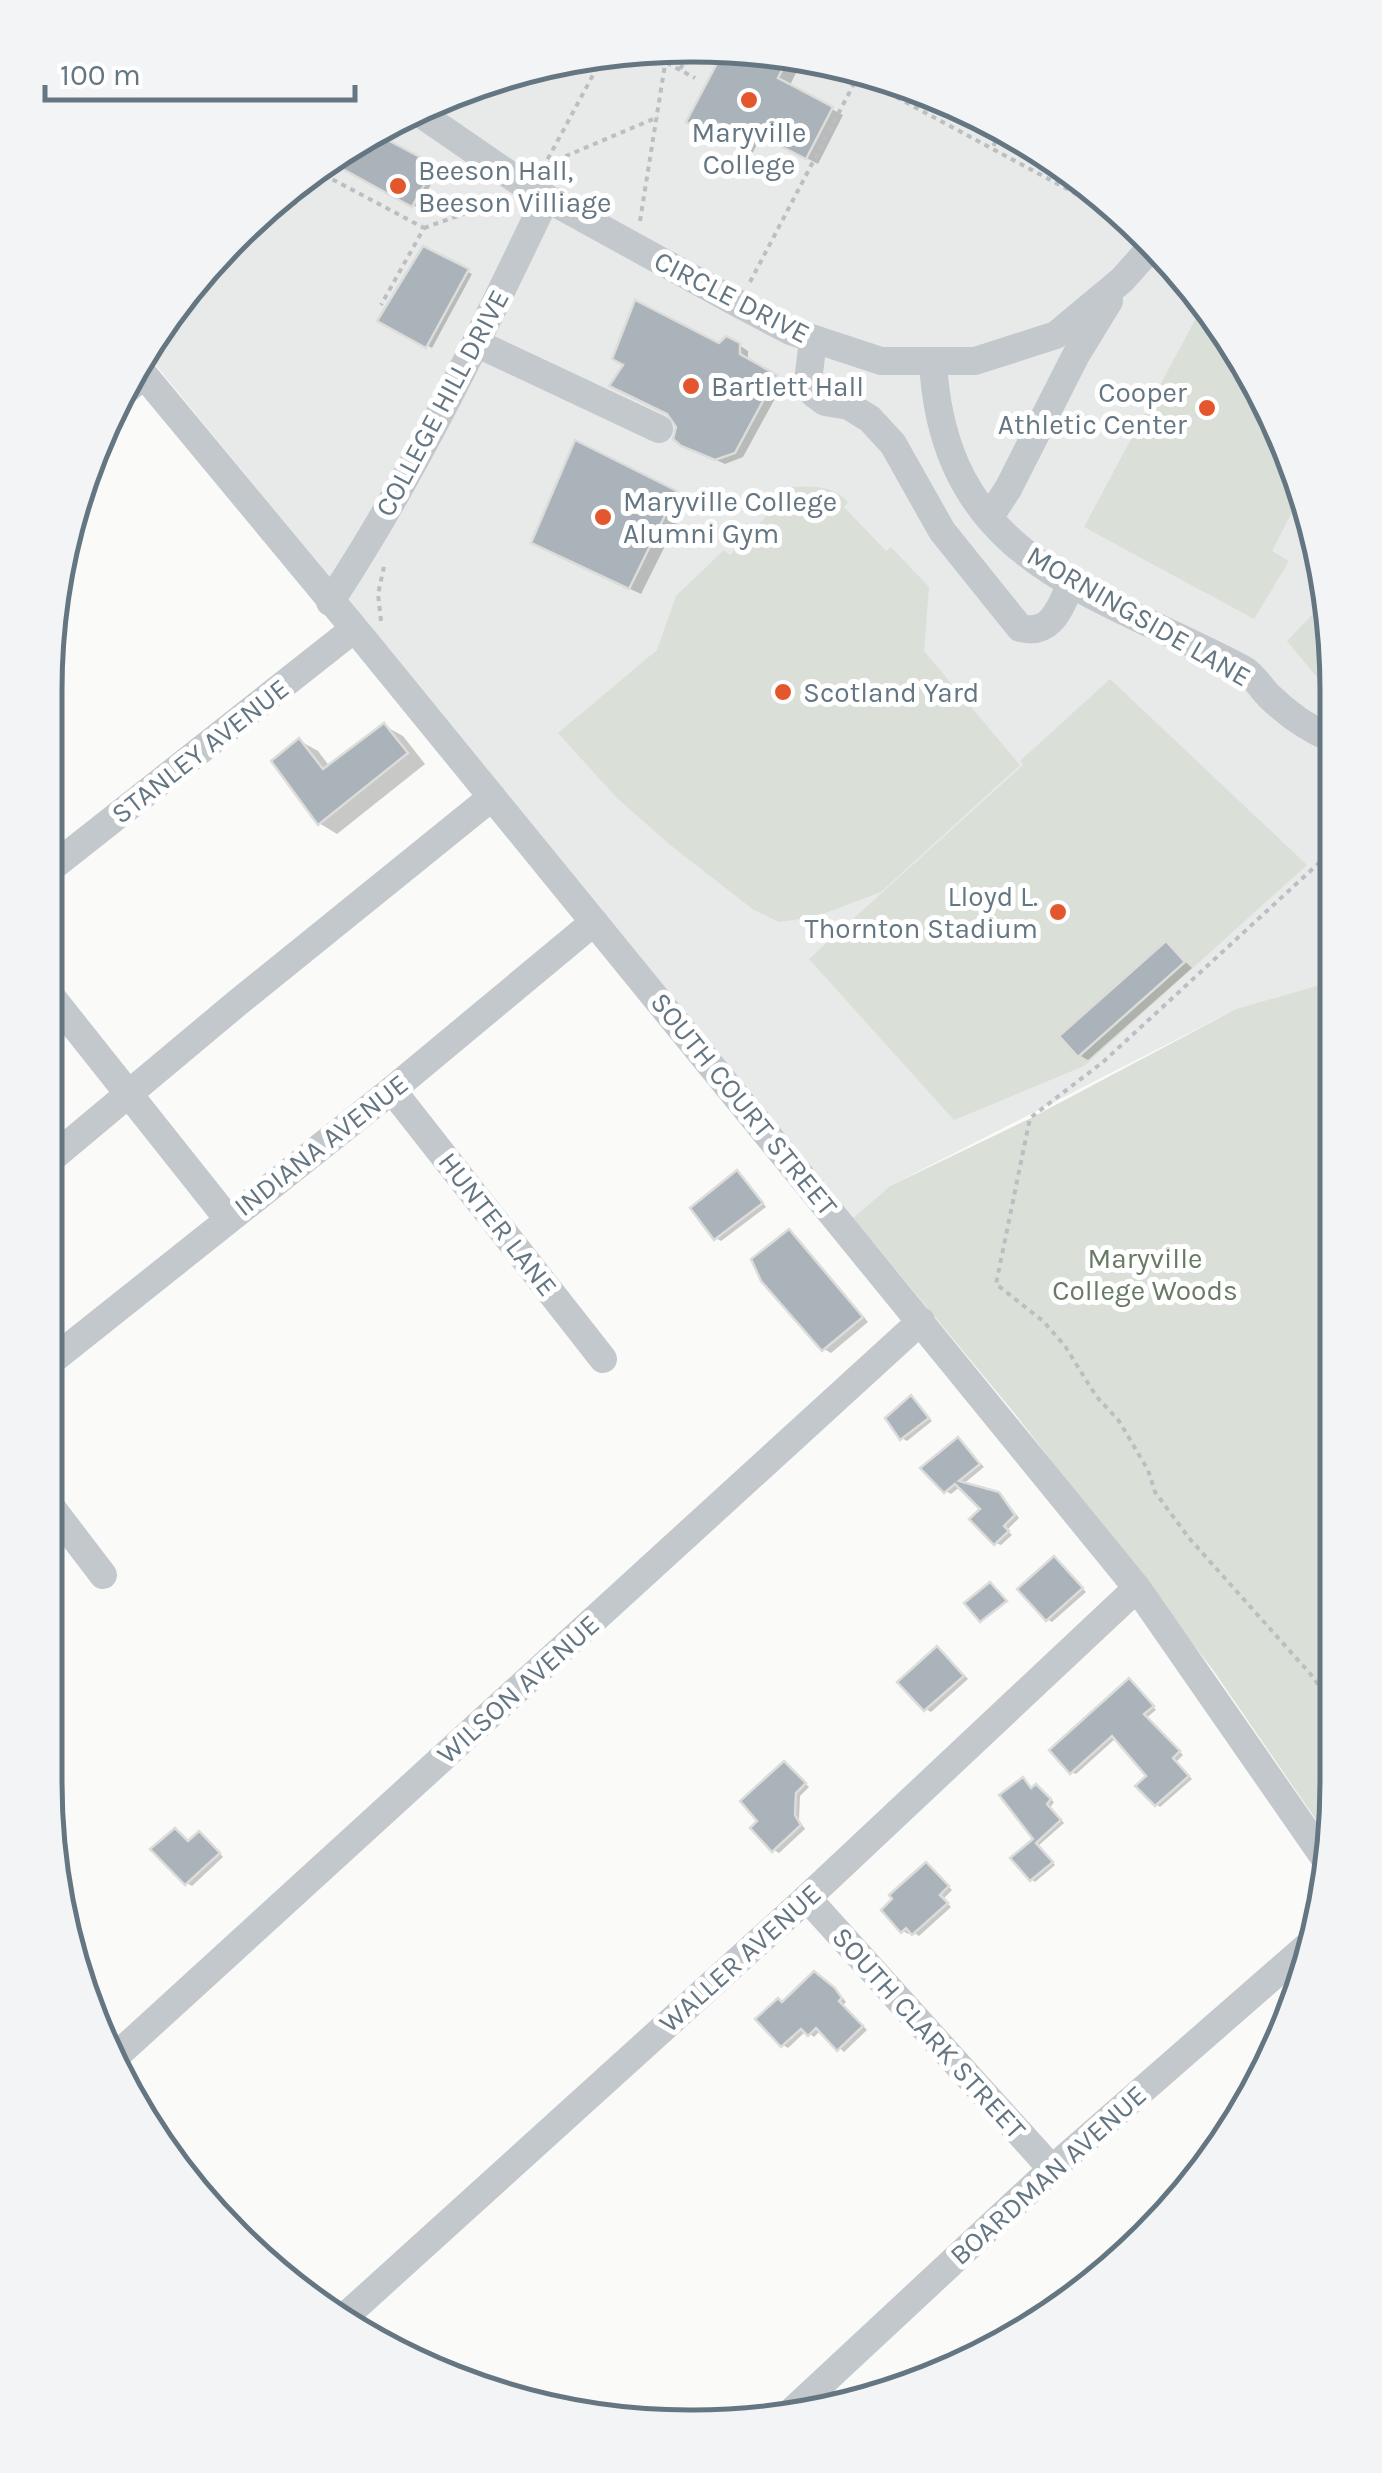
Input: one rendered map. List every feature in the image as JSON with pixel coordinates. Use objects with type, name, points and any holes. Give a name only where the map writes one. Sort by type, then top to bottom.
[{"type":"street","name":"CIRCLE DRIVE","points":[[429,120],[531,195],[813,340],[881,360],[976,360],[1056,335],[1122,280],[1144,256]]},
{"type":"street","name":"COLLEGE HILL DRIVE","points":[[330,602],[362,554],[476,342],[531,195]]},
{"type":"street","points":[[989,518],[1008,489],[1076,356],[1122,280]]},
{"type":"street","points":[[813,340],[808,382],[814,394],[824,402],[850,406],[870,419],[894,444],[942,531],[1020,628],[1034,631],[1048,625],[1071,584]]},
{"type":"street","points":[[476,342],[659,429]]},
{"type":"street","name":"MORNINGSIDE LANE","points":[[933,361],[938,416],[962,477],[989,518],[1040,566],[1249,672],[1271,699],[1320,735]]},
{"type":"street","name":"SOUTH COURT STREET","points":[[146,379],[1137,1588],[1316,1845]]},
{"type":"street","name":"STANLEY AVENUE","points":[[63,859],[361,637]]},
{"type":"street","points":[[63,1149],[492,797]]},
{"type":"street","name":"INDIANA AVENUE","points":[[63,1352],[392,1090],[594,922]]},
{"type":"street","points":[[63,1011],[228,1219]]},
{"type":"street","name":"HUNTER LANE","points":[[392,1090],[604,1358]]},
{"type":"street","name":"WILSON AVENUE","points":[[122,2049],[921,1321]]},
{"type":"street","points":[[63,1523],[103,1575]]},
{"type":"street","name":"WALLER AVENUE","points":[[352,2311],[806,1898],[1137,1588]]},
{"type":"street","name":"SOUTH CLARK STREET","points":[[806,1898],[1052,2169]]},
{"type":"street","name":"BOARDMAN AVENUE","points":[[806,2399],[1052,2169],[1294,1958]]},
{"type":"path","points":[[680,70],[684,62]]},
{"type":"path","points":[[636,248],[666,63]]},
{"type":"path","points":[[670,63],[694,78]]},
{"type":"path","points":[[381,305],[424,228],[479,207],[531,195],[596,70]]},
{"type":"path","points":[[739,304],[853,84]]},
{"type":"path","points":[[903,100],[1073,191]]},
{"type":"path","points":[[545,164],[658,117]]},
{"type":"path","points":[[994,148],[995,142]]},
{"type":"path","points":[[328,178],[424,228]]},
{"type":"path","points":[[361,637],[382,630],[378,594],[387,553]]},
{"type":"path","points":[[1320,862],[1103,1062],[1030,1118],[996,1284],[1043,1321],[1064,1346],[1096,1396],[1119,1422],[1148,1470],[1155,1492],[1189,1538],[1320,1689]]},
{"type":"shaded area","name":"Maryville College","points":[[691,62],[773,68],[893,96],[932,110],[1005,147],[1074,192],[1105,218],[1190,308],[1255,413],[1298,528],[1314,609],[1320,691],[1320,985],[1236,1009],[890,1186],[853,1218],[155,364],[218,277],[308,192],[413,127],[528,84],[650,64]]},
{"type":"green space","name":"Cooper Athletic Center","points":[[1196,317],[1235,377],[1272,450],[1293,511],[1272,551],[1289,561],[1254,619],[1084,527]]},
{"type":"green space","name":"Scotland Yard","points":[[790,487],[821,488],[842,496],[848,502],[844,507],[886,551],[891,547],[929,587],[924,651],[1020,765],[881,892],[815,917],[779,922],[754,910],[669,844],[617,798],[558,733],[657,650],[676,596],[724,550],[730,555],[766,517],[761,513]]},
{"type":"green space","points":[[1314,612],[1319,680],[1287,641]]},
{"type":"green space","name":"Lloyd L. Thornton Stadium","points":[[1110,679],[1307,865],[1084,1066],[954,1120],[809,959],[1023,765],[1020,761]]},
{"type":"green space","name":"Maryville College Woods","points":[[1320,985],[1318,1823],[1213,1670],[1015,1414],[853,1218],[890,1186],[1031,1118],[1236,1009]]},
{"type":"building","points":[[717,63],[782,70],[778,78],[833,107],[806,159],[749,130],[739,149],[686,122]]},
{"type":"building","name":"Beeson Hall, Beeson Villiage","points":[[389,141],[435,165],[412,207],[342,168]]},
{"type":"building","points":[[423,246],[469,269],[426,348],[377,321]]},
{"type":"building","name":"Bartlett Hall","points":[[635,300],[719,343],[726,336],[740,343],[740,354],[777,375],[735,453],[715,460],[681,446],[673,439],[676,427],[667,414],[609,386],[623,365],[612,359]]},
{"type":"building","name":"Maryville College Alumni Gym","points":[[575,440],[677,491],[629,589],[531,543]]},
{"type":"building","points":[[384,723],[408,753],[318,825],[271,761],[299,738],[323,769]]},
{"type":"building","points":[[1166,941],[1185,962],[1078,1057],[1059,1036]]},
{"type":"building","points":[[737,1170],[763,1203],[714,1240],[690,1208]]},
{"type":"building","points":[[789,1229],[863,1317],[822,1351],[761,1281],[751,1259]]},
{"type":"building","points":[[911,1395],[929,1418],[900,1440],[885,1418]]},
{"type":"building","points":[[958,1437],[980,1464],[959,1481],[999,1492],[1015,1515],[1004,1526],[1009,1531],[994,1545],[969,1519],[980,1509],[955,1484],[944,1493],[920,1468]]},
{"type":"building","points":[[1054,1556],[1083,1588],[1046,1621],[1017,1589]]},
{"type":"building","points":[[990,1582],[1007,1601],[980,1622],[964,1603]]},
{"type":"building","points":[[937,1646],[964,1676],[924,1711],[897,1682]]},
{"type":"building","points":[[1129,1678],[1154,1706],[1144,1714],[1180,1751],[1173,1758],[1189,1776],[1155,1806],[1135,1786],[1146,1776],[1112,1736],[1070,1774],[1049,1750]]},
{"type":"building","points":[[784,1761],[806,1783],[796,1793],[795,1815],[801,1825],[772,1852],[750,1828],[757,1821],[740,1801]]},
{"type":"building","points":[[1023,1777],[1031,1788],[1036,1784],[1051,1799],[1047,1804],[1061,1820],[1036,1843],[1053,1862],[1030,1881],[1010,1858],[1033,1839],[999,1795]]},
{"type":"building","points":[[175,1828],[188,1841],[199,1831],[220,1853],[185,1885],[150,1849]]},
{"type":"building","points":[[926,1862],[949,1886],[940,1895],[948,1903],[912,1935],[906,1928],[901,1933],[881,1910],[892,1899],[889,1895]]},
{"type":"building","points":[[814,1971],[835,1988],[842,1998],[839,2001],[863,2026],[837,2051],[816,2028],[808,2036],[801,2029],[781,2047],[755,2019],[778,1998],[782,2002]]},
{"type":"place","name":"Maryville College","points":[[749,100]]},
{"type":"place","name":"Beeson Hall, Beeson Villiage","points":[[398,186]]},
{"type":"place","name":"Bartlett Hall","points":[[691,386]]},
{"type":"place","name":"Cooper Athletic Center","points":[[1207,408]]},
{"type":"place","name":"Maryville College Alumni Gym","points":[[603,517]]},
{"type":"place","name":"Scotland Yard","points":[[783,692]]},
{"type":"place","name":"Lloyd L. Thornton Stadium","points":[[1058,912]]}]
